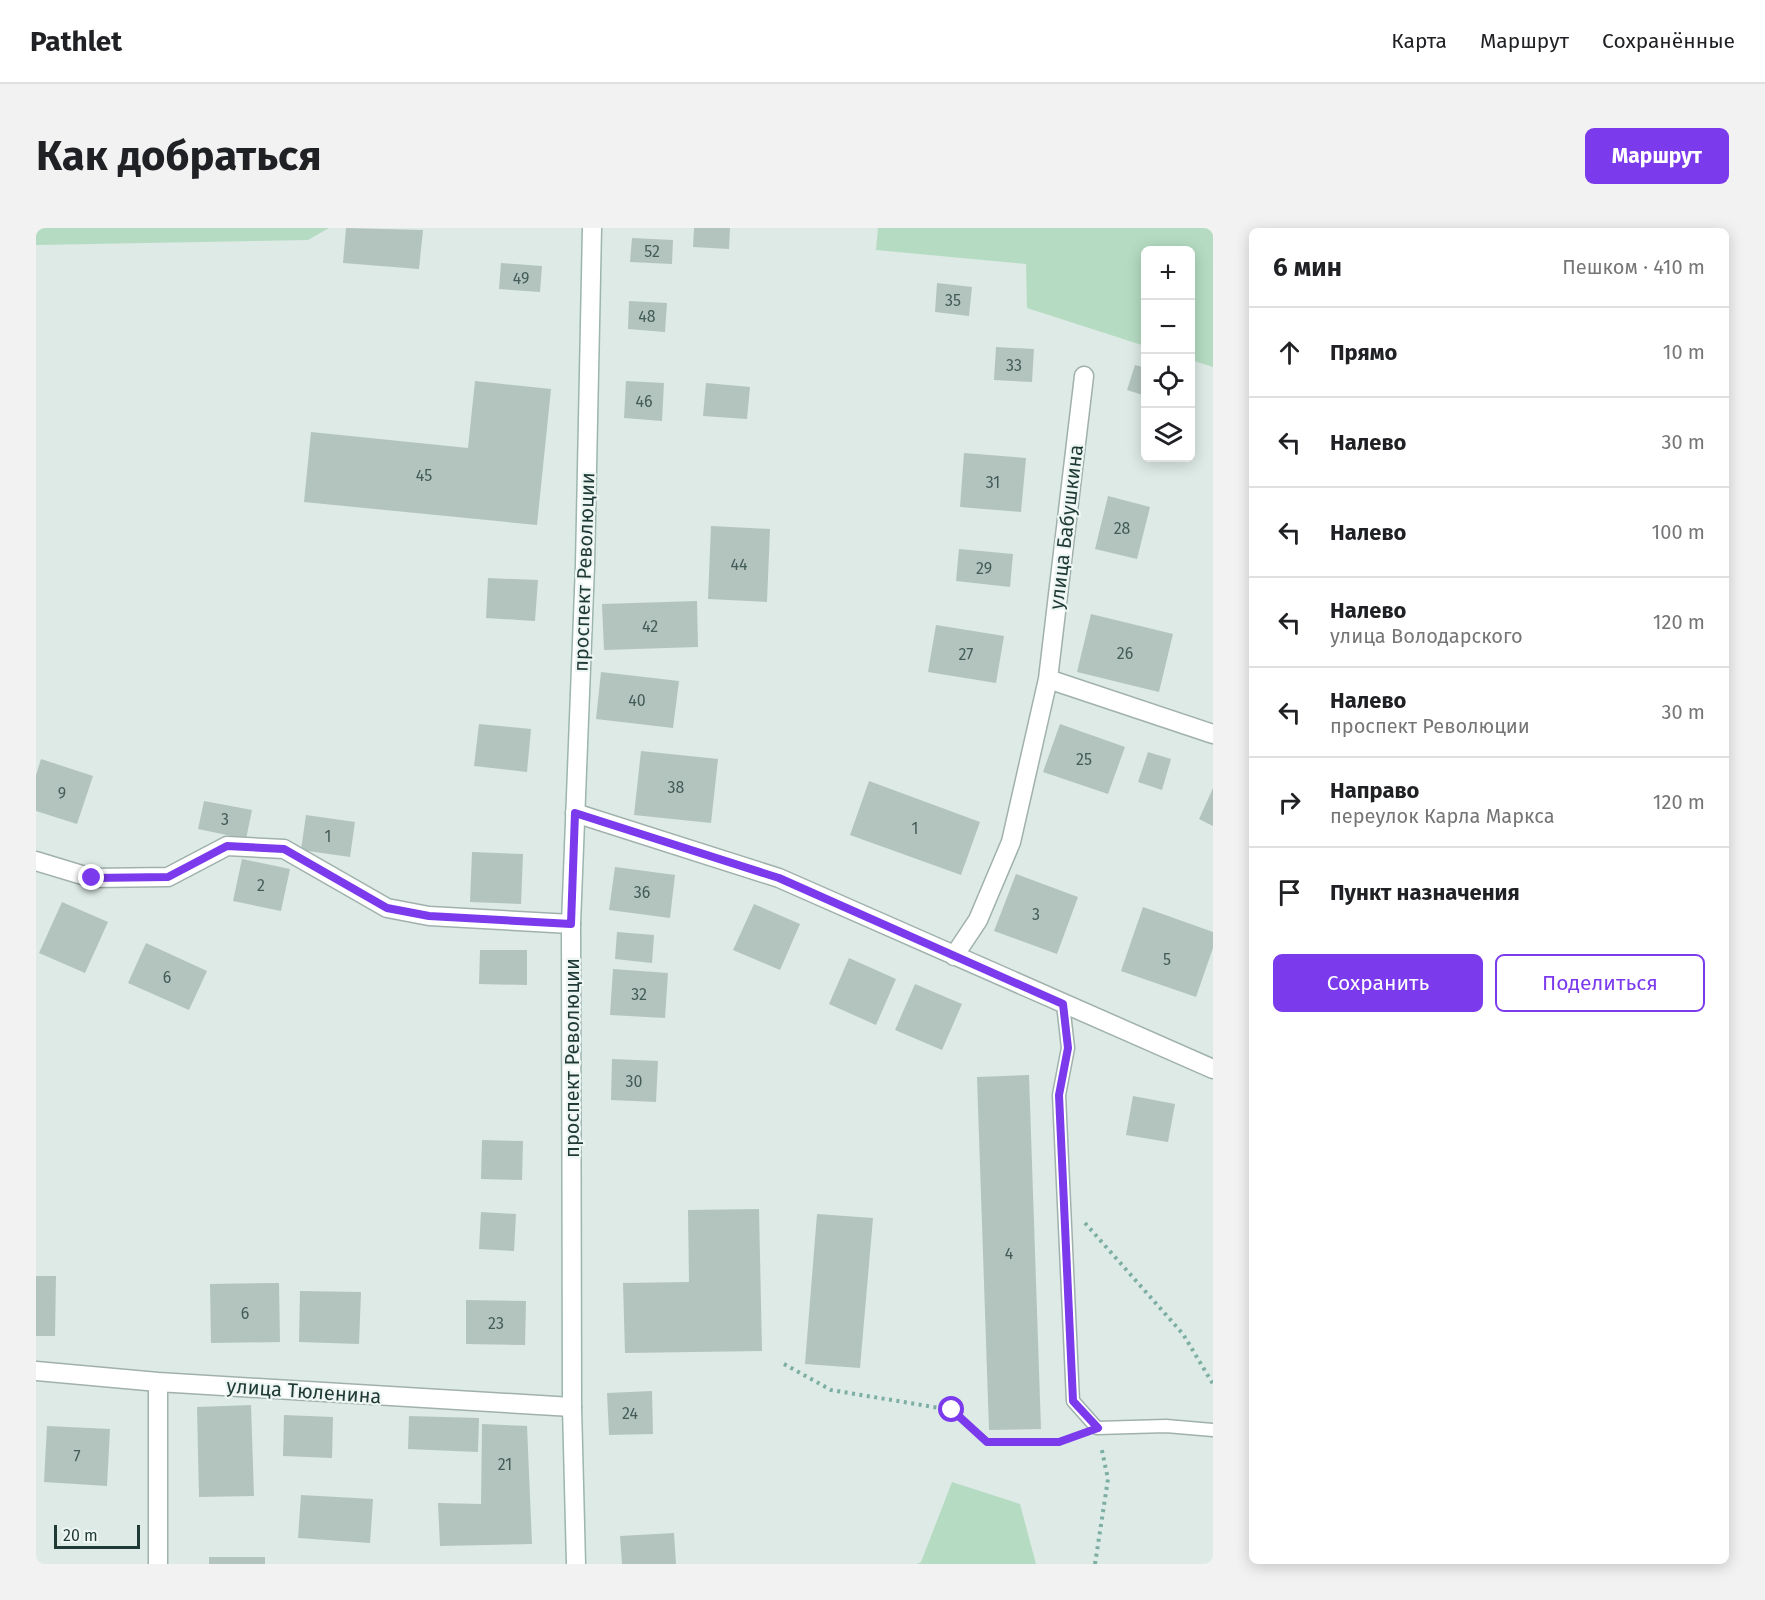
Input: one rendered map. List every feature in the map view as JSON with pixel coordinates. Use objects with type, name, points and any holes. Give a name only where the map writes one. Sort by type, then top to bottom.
[{"type":"street","name":"проспект Революции","points":[[576,1564],[571,924],[585,565],[592,228]]},
{"type":"street","name":"улица Бабушкина","points":[[954,956],[978,920],[1011,842],[1048,679],[1084,376]]},
{"type":"street","points":[[1048,679],[1213,734]]},
{"type":"street","points":[[575,813],[779,878],[1213,1069]]},
{"type":"street","points":[[36,861],[92,878],[168,877],[227,846],[284,849],[387,908],[429,916],[571,924]]},
{"type":"street","name":"улица Тюленина","points":[[36,1371],[158,1382],[573,1407]]},
{"type":"street","points":[[158,1382],[159,1564]]},
{"type":"lane","points":[[1063,1004],[1068,1048],[1059,1095],[1073,1401],[1098,1428],[1166,1426],[1213,1430]]},
{"type":"path","points":[[1063,1198],[1183,1334],[1213,1384]]},
{"type":"path","points":[[784,1364],[831,1390],[952,1410],[987,1442],[1059,1442],[1098,1428],[1108,1479],[1095,1564]]},
{"type":"green space","points":[[36,228],[329,228],[308,240],[36,245]]},
{"type":"green space","points":[[878,228],[1213,228],[1213,367],[1195,361],[1195,246],[1141,246],[1141,345],[1027,308],[1026,264],[876,250]]},
{"type":"green space","points":[[952,1482],[1020,1504],[1036,1564],[917,1564],[921,1562]]},
{"type":"building","points":[[346,228],[423,230],[419,269],[343,263]]},
{"type":"building","points":[[694,228],[730,228],[729,249],[693,247]]},
{"type":"building","points":[[632,238],[673,240],[672,264],[630,262]]},
{"type":"building","points":[[501,263],[542,266],[540,292],[499,289]]},
{"type":"building","points":[[937,283],[972,287],[969,316],[935,312]]},
{"type":"building","points":[[629,301],[667,303],[665,332],[628,329]]},
{"type":"building","points":[[996,347],[1034,349],[1032,382],[994,380]]},
{"type":"building","points":[[1135,365],[1141,367],[1141,394],[1127,390]]},
{"type":"building","points":[[475,381],[551,389],[537,525],[304,502],[311,432],[468,448]]},
{"type":"building","points":[[626,381],[664,383],[662,421],[624,418]]},
{"type":"building","points":[[706,383],[750,387],[747,419],[703,416]]},
{"type":"building","points":[[964,453],[1026,458],[1021,512],[960,507]]},
{"type":"building","points":[[1108,496],[1150,507],[1137,559],[1095,549]]},
{"type":"building","points":[[711,526],[770,529],[767,602],[708,599]]},
{"type":"building","points":[[959,549],[1013,554],[1010,587],[956,581]]},
{"type":"building","points":[[488,578],[538,580],[535,621],[486,618]]},
{"type":"building","points":[[697,601],[698,647],[604,650],[602,604]]},
{"type":"building","points":[[1091,614],[1173,634],[1159,692],[1077,672]]},
{"type":"building","points":[[936,625],[1004,636],[996,683],[928,672]]},
{"type":"building","points":[[601,672],[679,681],[673,728],[596,719]]},
{"type":"building","points":[[479,724],[531,729],[527,772],[474,766]]},
{"type":"building","points":[[1060,724],[1125,747],[1108,794],[1043,772]]},
{"type":"building","points":[[641,751],[718,759],[711,823],[634,815]]},
{"type":"building","points":[[1148,752],[1171,759],[1162,790],[1138,782]]},
{"type":"building","points":[[41,759],[93,776],[77,824],[36,811],[36,775]]},
{"type":"building","points":[[869,781],[980,822],[961,875],[850,835]]},
{"type":"building","points":[[1213,788],[1213,826],[1199,819]]},
{"type":"building","points":[[204,801],[252,810],[246,839],[198,829]]},
{"type":"building","points":[[306,815],[355,822],[350,857],[301,850]]},
{"type":"building","points":[[472,852],[523,854],[521,904],[470,902]]},
{"type":"building","points":[[242,859],[290,869],[281,911],[233,901]]},
{"type":"building","points":[[615,867],[675,875],[670,918],[609,910]]},
{"type":"building","points":[[1016,874],[1078,897],[1057,954],[994,931]]},
{"type":"building","points":[[62,902],[108,922],[85,973],[39,953]]},
{"type":"building","points":[[754,904],[800,924],[780,970],[733,950]]},
{"type":"building","points":[[1143,907],[1213,932],[1213,948],[1196,997],[1121,971]]},
{"type":"building","points":[[617,932],[654,935],[652,963],[615,959]]},
{"type":"building","points":[[146,943],[207,971],[189,1010],[128,983]]},
{"type":"building","points":[[480,950],[527,950],[527,985],[479,984]]},
{"type":"building","points":[[849,958],[896,979],[876,1025],[829,1004]]},
{"type":"building","points":[[613,969],[668,973],[665,1018],[610,1015]]},
{"type":"building","points":[[915,984],[962,1004],[942,1050],[895,1030]]},
{"type":"building","points":[[612,1059],[658,1061],[656,1102],[611,1100]]},
{"type":"building","points":[[1029,1075],[1041,1429],[989,1430],[977,1077]]},
{"type":"building","points":[[1133,1096],[1175,1104],[1168,1142],[1126,1135]]},
{"type":"building","points":[[482,1140],[523,1141],[522,1180],[481,1179]]},
{"type":"building","points":[[759,1209],[762,1351],[625,1353],[623,1283],[689,1282],[688,1210]]},
{"type":"building","points":[[481,1212],[516,1214],[514,1251],[479,1249]]},
{"type":"building","points":[[817,1214],[873,1218],[860,1368],[805,1364]]},
{"type":"building","points":[[36,1276],[56,1276],[55,1336],[36,1336]]},
{"type":"building","points":[[279,1283],[280,1342],[211,1343],[210,1284]]},
{"type":"building","points":[[300,1291],[361,1292],[359,1344],[299,1342]]},
{"type":"building","points":[[466,1300],[526,1301],[525,1345],[466,1344]]},
{"type":"building","points":[[652,1391],[653,1434],[609,1435],[607,1393]]},
{"type":"building","points":[[251,1405],[254,1496],[199,1497],[197,1407]]},
{"type":"building","points":[[284,1415],[333,1417],[332,1458],[283,1456]]},
{"type":"building","points":[[409,1416],[479,1418],[478,1452],[408,1449]]},
{"type":"building","points":[[482,1424],[527,1426],[532,1544],[440,1546],[438,1503],[481,1504]]},
{"type":"building","points":[[47,1426],[110,1429],[107,1486],[44,1482]]},
{"type":"building","points":[[301,1495],[373,1499],[370,1543],[298,1538]]},
{"type":"building","points":[[674,1533],[676,1564],[622,1564],[620,1536]]},
{"type":"building","points":[[209,1557],[265,1557],[265,1564],[209,1564]]},
{"type":"route","points":[[92,878],[168,877],[227,846],[284,849],[387,908],[429,916],[571,924],[575,813],[779,878],[1063,1004],[1068,1048],[1059,1095],[1073,1401],[1098,1428],[1059,1442],[987,1442],[952,1410]]}]
